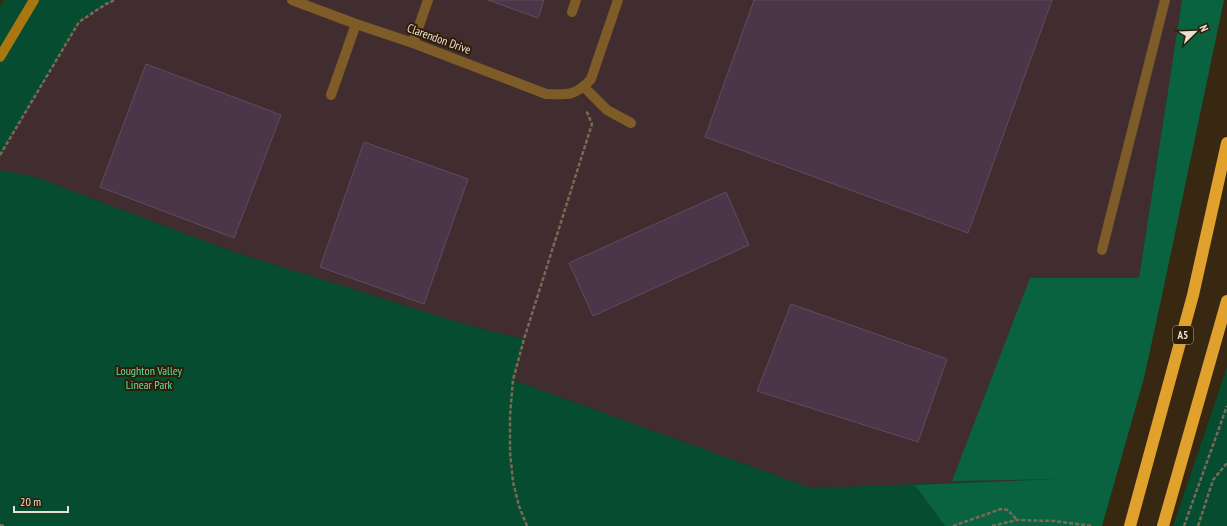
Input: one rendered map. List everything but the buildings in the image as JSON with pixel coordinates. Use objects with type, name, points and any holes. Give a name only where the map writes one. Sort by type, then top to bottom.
[{"type":"highway","name":"A5","points":[[1130,526],[1194,295],[1227,143]]},
{"type":"highway","points":[[1163,526],[1227,301]]},
{"type":"street","points":[[0,57],[34,0]]},
{"type":"street","name":"Clarendon Drive","points":[[292,0],[413,43],[546,94],[566,95],[581,89]]},
{"type":"street","points":[[413,43],[428,0]]},
{"type":"street","points":[[572,12],[576,0]]},
{"type":"street","points":[[618,0],[591,79],[581,89],[607,110],[631,124]]},
{"type":"street","points":[[1102,250],[1165,0]]},
{"type":"street","points":[[331,95],[356,24]]},
{"type":"path","points":[[0,155],[79,22],[106,4],[115,0]]},
{"type":"path","points":[[528,526],[519,506],[513,482],[510,452],[510,416],[513,380],[524,339],[592,124],[581,89]]},
{"type":"path","points":[[1184,526],[1227,406]]},
{"type":"path","points":[[1198,526],[1213,480],[1227,463]]},
{"type":"path","points":[[953,526],[1001,509],[1008,510],[1017,520]]},
{"type":"path","points":[[992,526],[1017,520],[1054,521],[1093,526]]},
{"type":"path","points":[[0,525],[4,526]]},
{"type":"shaded area","points":[[115,0],[1182,0],[1139,278],[1116,477],[811,488],[513,380],[524,339],[470,326],[234,252],[35,177],[0,170],[0,155],[79,22],[106,4]]},
{"type":"green space","points":[[4,0],[115,0],[106,4],[79,22],[0,155],[0,7]]},
{"type":"green space","points":[[1182,0],[1224,0],[1144,378],[1102,526],[945,526],[915,485],[1059,479],[952,481],[1030,278],[1139,278]]},
{"type":"green space","name":"Loughton Valley Linear Park","points":[[0,170],[35,177],[234,252],[470,326],[524,339],[513,380],[811,488],[1116,477],[1102,526],[0,526]]},
{"type":"green space","points":[[1227,367],[1227,526],[1173,526]]}]
